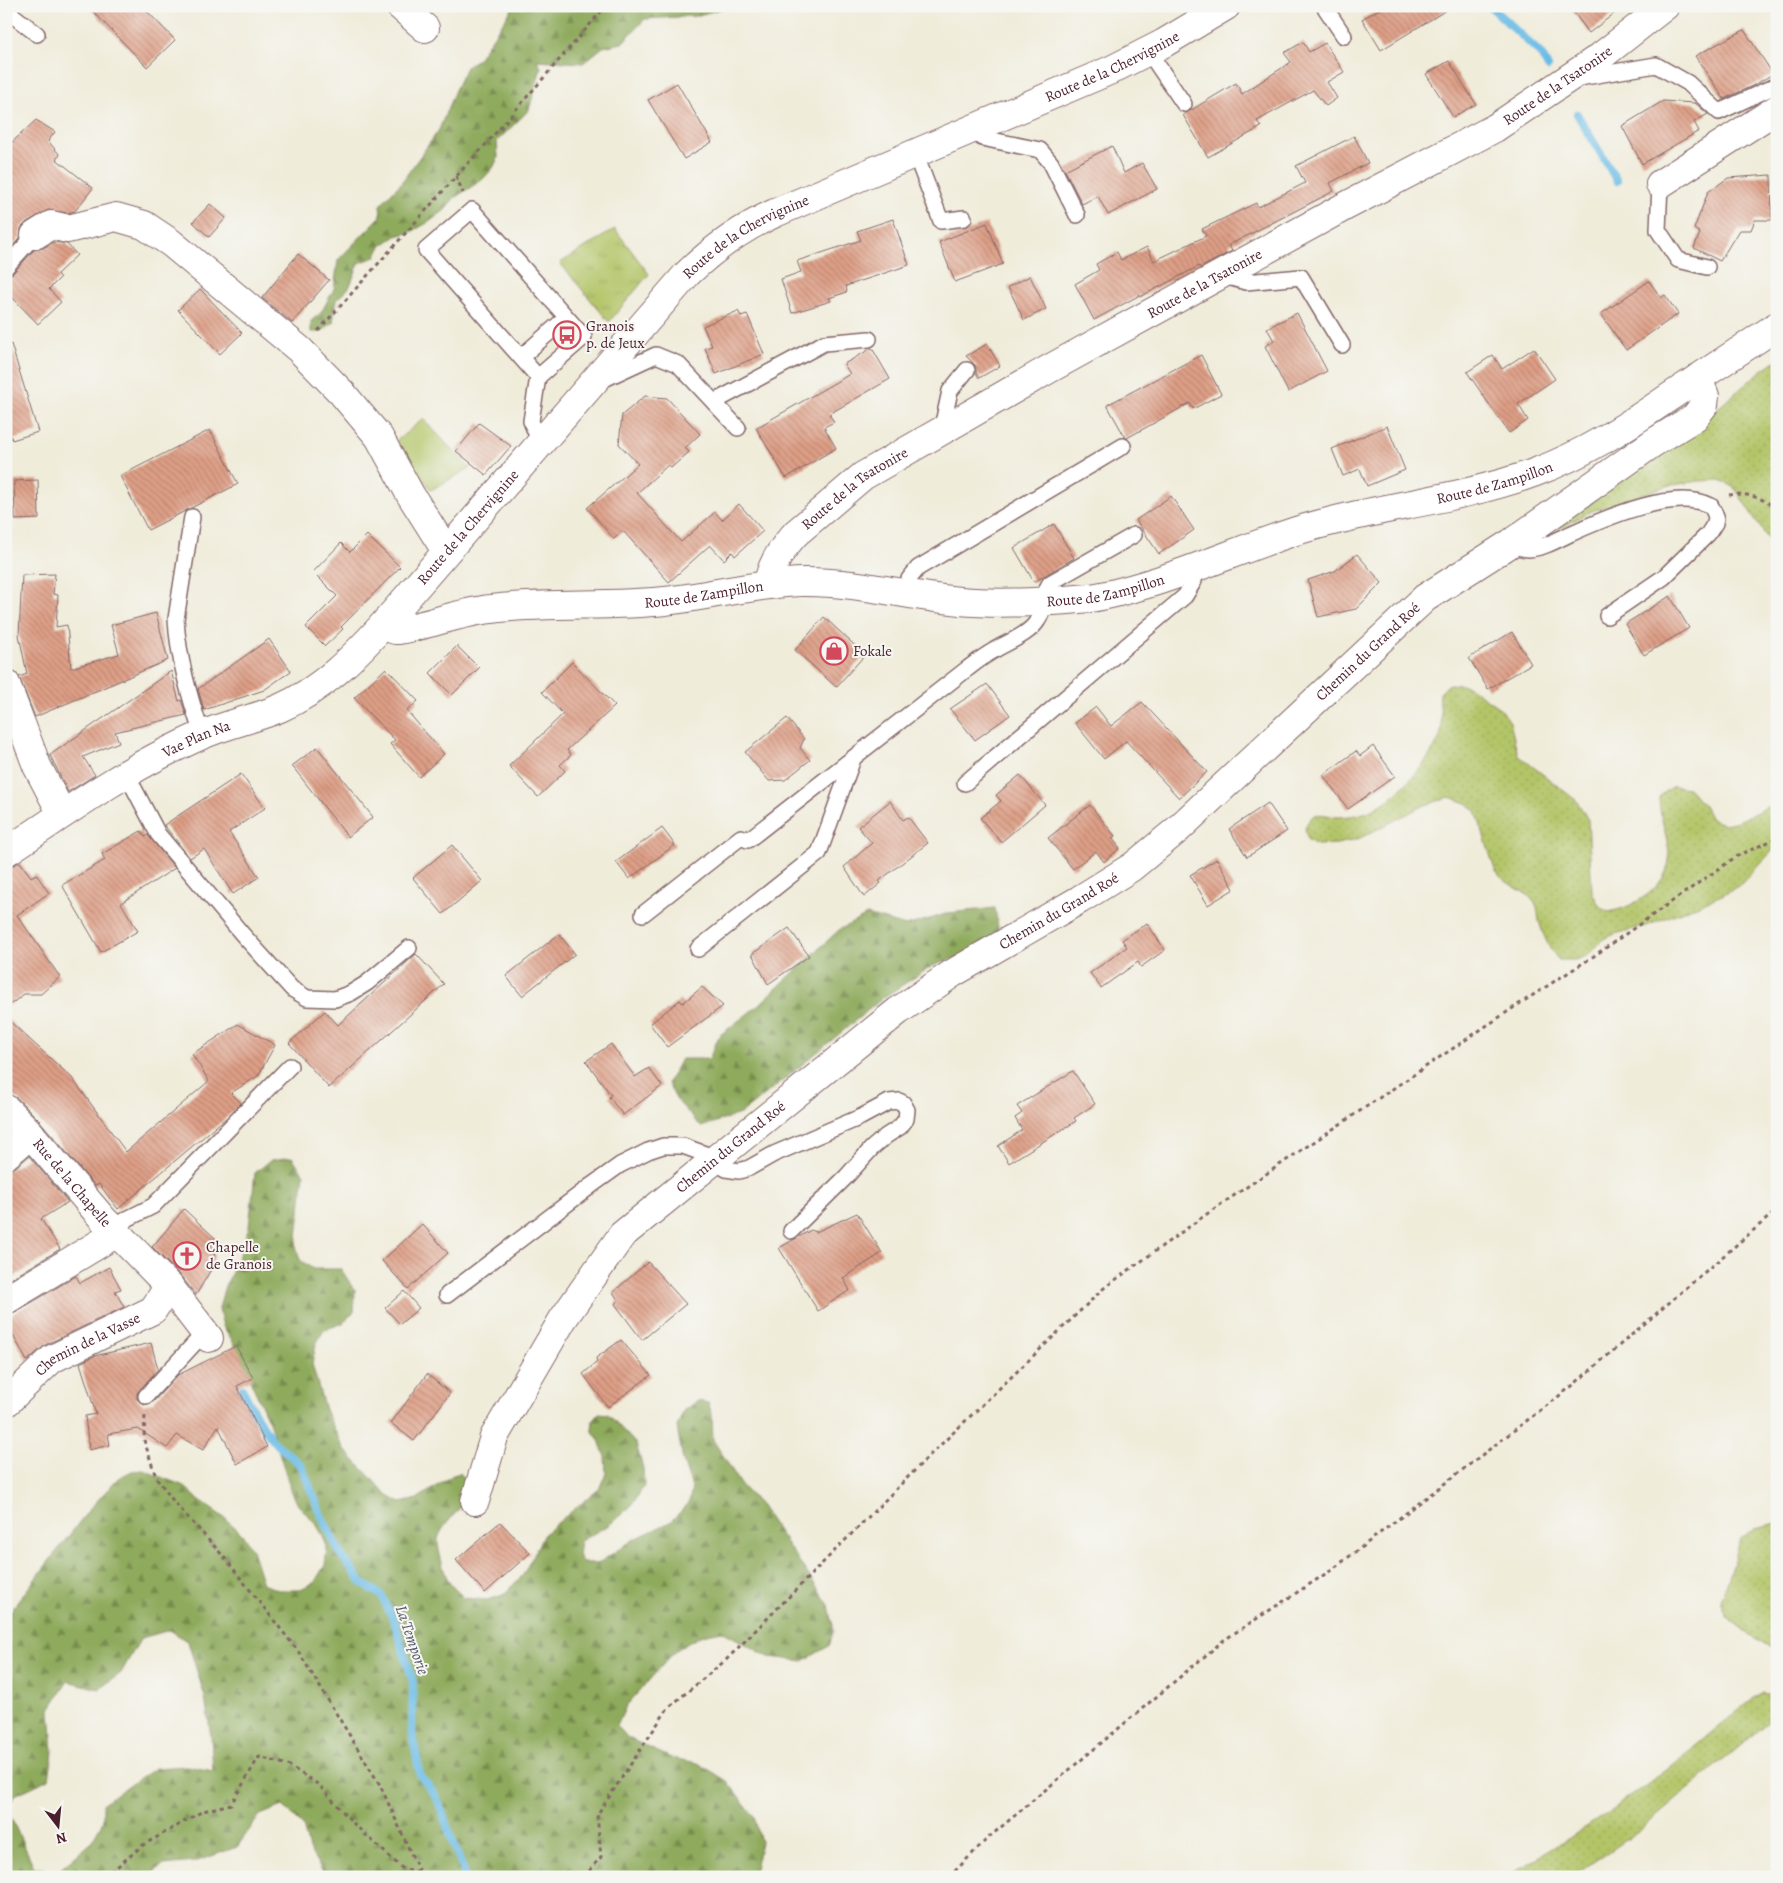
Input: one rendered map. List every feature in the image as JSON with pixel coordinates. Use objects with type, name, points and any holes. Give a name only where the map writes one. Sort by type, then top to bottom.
[{"type":"street","points":[[400,6],[425,28]]},
{"type":"street","name":"Route de la Chervignine","points":[[383,625],[687,274],[725,241],[757,221],[1110,70],[1148,51],[1226,6]]},
{"type":"street","name":"Route de la Tsatonire","points":[[768,585],[770,572],[788,542],[863,476],[1344,206],[1495,128],[1600,57],[1666,6]]},
{"type":"street","points":[[1660,184],[1777,109]]},
{"type":"street","points":[[35,235],[51,225],[68,229],[116,217],[144,225],[171,243],[300,350],[342,393],[379,437],[410,494],[446,551]]},
{"type":"street","name":"Route de Zampillon","points":[[383,625],[397,630],[487,609],[654,602],[768,585],[817,583],[868,587],[980,603],[1045,602],[1103,596],[1142,586],[1316,525],[1475,491],[1532,473],[1574,456],[1620,430],[1777,326]]},
{"type":"street","name":"Chemin du Grand Roé","points":[[475,1501],[494,1437],[563,1319],[622,1235],[924,992],[1132,867],[1177,830],[1425,598],[1511,543],[1653,443],[1694,417],[1704,405],[1705,396],[1704,389],[1698,378]]},
{"type":"street","name":"Vae Plan Na","points":[[6,852],[62,814],[145,763],[202,735],[278,709],[304,696],[348,662],[383,625]]},
{"type":"street","points":[[6,684],[37,766],[62,814]]},
{"type":"street","name":"Rue de la Chapelle","points":[[6,1109],[114,1230],[169,1286],[207,1335]]},
{"type":"street","points":[[6,1154],[30,1134]]},
{"type":"street","name":"Rue de la Chapelle","points":[[6,1300],[114,1230]]},
{"type":"street","name":"Chemin de la Vasse","points":[[6,1403],[52,1359],[153,1310],[169,1286]]},
{"type":"lane","points":[[1324,6],[1344,36]]},
{"type":"lane","points":[[6,10],[37,34]]},
{"type":"lane","points":[[1148,51],[1184,104]]},
{"type":"lane","points":[[1565,81],[1656,65],[1688,83],[1719,112],[1777,85]]},
{"type":"lane","points":[[974,129],[982,138],[1040,150],[1051,163],[1077,215]]},
{"type":"lane","points":[[915,153],[941,221],[964,218]]},
{"type":"lane","points":[[1660,184],[1658,230],[1678,260],[1707,267]]},
{"type":"lane","points":[[538,377],[426,250],[472,210],[584,337],[538,377],[531,421],[540,443]]},
{"type":"lane","points":[[6,267],[35,235]]},
{"type":"lane","points":[[1220,275],[1246,282],[1301,277],[1342,345]]},
{"type":"lane","points":[[521,358],[566,318]]},
{"type":"lane","points":[[714,402],[824,343],[869,339]]},
{"type":"lane","points":[[591,385],[656,355],[678,364],[738,428]]},
{"type":"lane","points":[[941,432],[950,390],[967,370]]},
{"type":"lane","points":[[904,593],[908,579],[918,568],[1123,446]]},
{"type":"lane","points":[[1511,543],[1522,548],[1538,547],[1614,516],[1661,502],[1693,500],[1711,506],[1716,516],[1715,523],[1708,534],[1664,577],[1607,616]]},
{"type":"lane","points":[[192,517],[176,619],[177,635],[185,674],[202,735]]},
{"type":"lane","points":[[643,914],[741,837],[748,840],[967,669],[992,651],[1031,628],[1040,618],[1045,602],[1045,592],[1050,583],[1134,535]]},
{"type":"lane","points":[[965,784],[1185,596],[1194,581],[1192,569]]},
{"type":"lane","points":[[698,949],[819,853],[853,759]]},
{"type":"lane","points":[[127,775],[158,834],[243,935],[292,989],[307,998],[335,999],[351,993],[368,982],[409,948]]},
{"type":"lane","points":[[114,1230],[153,1206],[290,1066]]},
{"type":"lane","points":[[447,1295],[592,1185],[620,1165],[648,1151],[663,1146],[683,1146],[696,1150],[732,1171],[750,1168],[774,1154],[861,1117],[889,1102],[899,1101],[903,1103],[907,1110],[906,1119],[900,1127],[872,1148],[791,1232]]},
{"type":"lane","points":[[146,1396],[207,1335]]},
{"type":"path","points":[[300,350],[480,151],[606,6]]},
{"type":"path","points":[[1707,504],[1739,493],[1768,501],[1777,509]]},
{"type":"path","points":[[584,1877],[601,1857],[597,1815],[668,1708],[727,1659],[930,1455],[1104,1288],[1211,1211],[1594,956],[1737,856],[1777,838]]},
{"type":"path","points":[[949,1877],[988,1838],[1224,1640],[1333,1569],[1572,1386],[1777,1210]]},
{"type":"path","points":[[146,1396],[144,1440],[156,1477],[174,1502],[224,1557],[298,1651],[380,1785],[421,1877]]},
{"type":"path","points":[[105,1877],[143,1845],[203,1812],[230,1804],[259,1757],[288,1765],[319,1785],[354,1824],[403,1869],[419,1871]]},
{"type":"green space","points":[[514,6],[731,6],[695,16],[645,19],[622,43],[603,47],[583,63],[537,60],[541,68],[529,110],[497,141],[498,158],[493,168],[482,180],[454,198],[445,210],[429,222],[411,232],[396,236],[381,246],[375,257],[359,263],[349,288],[336,300],[333,322],[321,332],[311,332],[311,321],[321,313],[334,289],[338,260],[381,216],[380,205],[401,183],[439,130],[466,67],[478,59]]},
{"type":"green space","points":[[615,229],[649,274],[609,322],[560,263]]},
{"type":"green space","points":[[1777,360],[1777,553],[1734,487],[1720,480],[1667,486],[1589,512],[1563,527],[1556,528],[1696,427],[1762,370]]},
{"type":"green space","points":[[423,419],[470,468],[431,490],[395,442]]},
{"type":"green space","points":[[1449,684],[1468,686],[1501,709],[1510,722],[1518,755],[1577,801],[1588,820],[1592,892],[1600,907],[1608,912],[1618,910],[1640,900],[1650,893],[1665,875],[1669,853],[1659,797],[1673,786],[1688,788],[1704,806],[1711,819],[1723,824],[1735,822],[1777,803],[1777,846],[1740,885],[1722,895],[1649,925],[1615,934],[1604,939],[1587,956],[1575,960],[1559,960],[1544,937],[1534,902],[1495,870],[1476,811],[1467,803],[1449,797],[1423,806],[1360,838],[1337,844],[1317,845],[1308,840],[1305,828],[1313,816],[1319,814],[1344,817],[1367,812],[1388,800],[1409,781],[1427,760],[1439,739],[1441,734],[1440,693]]},
{"type":"green space","points":[[995,908],[1000,939],[975,951],[932,966],[884,997],[740,1114],[701,1127],[676,1099],[668,1083],[681,1059],[709,1059],[719,1036],[760,1004],[839,930],[867,915],[906,926],[949,913]]},
{"type":"green space","points":[[292,1157],[304,1174],[296,1246],[300,1260],[313,1269],[341,1269],[355,1291],[354,1312],[343,1323],[324,1330],[316,1344],[312,1364],[325,1410],[344,1449],[388,1496],[401,1503],[417,1499],[453,1475],[460,1473],[466,1482],[468,1491],[466,1499],[447,1522],[438,1542],[441,1560],[448,1580],[464,1598],[487,1600],[503,1595],[523,1575],[544,1534],[599,1489],[606,1473],[605,1457],[599,1440],[592,1430],[593,1420],[599,1413],[608,1414],[636,1444],[643,1468],[644,1486],[632,1505],[609,1525],[580,1541],[578,1555],[583,1563],[597,1564],[633,1540],[670,1522],[689,1503],[692,1488],[683,1461],[677,1427],[684,1410],[698,1401],[708,1403],[712,1414],[713,1440],[742,1486],[760,1505],[829,1605],[834,1631],[829,1646],[803,1661],[769,1657],[722,1631],[702,1635],[676,1650],[626,1706],[617,1726],[628,1738],[671,1758],[698,1763],[727,1781],[754,1816],[761,1842],[753,1877],[326,1877],[309,1849],[303,1826],[283,1806],[260,1815],[237,1847],[195,1862],[163,1865],[147,1877],[6,1877],[6,1623],[12,1609],[88,1511],[118,1478],[132,1471],[143,1470],[184,1486],[242,1534],[252,1550],[263,1584],[278,1590],[298,1590],[314,1583],[325,1565],[327,1547],[323,1536],[316,1524],[298,1505],[291,1490],[270,1424],[232,1340],[223,1326],[219,1309],[224,1289],[235,1266],[249,1227],[255,1173],[271,1160]],"holes":[[[170,1630],[188,1642],[205,1697],[211,1737],[213,1771],[187,1766],[155,1768],[103,1803],[103,1821],[90,1844],[57,1872],[34,1867],[7,1809],[15,1795],[49,1779],[53,1752],[50,1709],[68,1681],[99,1689],[121,1673],[141,1638]]]},
{"type":"green space","points":[[1777,1523],[1777,1651],[1745,1632],[1726,1617],[1720,1601],[1741,1539],[1754,1528]]},
{"type":"green space","points":[[1762,1693],[1773,1695],[1777,1698],[1777,1715],[1638,1832],[1572,1877],[1502,1877],[1507,1876],[1549,1851],[1630,1797]]},
{"type":"building","points":[[88,6],[142,6],[175,40],[147,67]]},
{"type":"building","points":[[1385,6],[1453,6],[1381,50],[1362,19]]},
{"type":"building","points":[[1569,6],[1624,6],[1589,33]]},
{"type":"building","points":[[1744,30],[1773,74],[1724,99],[1695,56]]},
{"type":"building","points":[[1303,42],[1309,52],[1325,43],[1344,72],[1327,82],[1337,98],[1326,106],[1313,90],[1257,121],[1261,127],[1208,157],[1183,115],[1236,83],[1242,94],[1291,62],[1284,53]]},
{"type":"building","points":[[1449,61],[1476,104],[1453,117],[1426,74]]},
{"type":"building","points":[[677,83],[712,142],[684,159],[648,100]]},
{"type":"building","points":[[1663,101],[1695,103],[1708,114],[1694,122],[1699,131],[1642,164],[1622,126]]},
{"type":"building","points":[[36,120],[55,132],[48,141],[60,155],[56,159],[93,188],[75,211],[68,213],[48,210],[27,222],[21,228],[20,238],[6,253],[6,148]]},
{"type":"building","points":[[1354,136],[1368,163],[1330,183],[1334,191],[1229,245],[1232,251],[1140,297],[1140,295],[1094,320],[1075,284],[1099,270],[1096,264],[1117,252],[1121,260],[1147,247],[1154,261],[1206,236],[1202,229],[1256,203],[1258,207],[1305,183],[1296,166]]},
{"type":"building","points":[[1112,146],[1124,173],[1142,163],[1157,189],[1108,215],[1098,196],[1082,204],[1065,170]]},
{"type":"building","points":[[1771,175],[1772,220],[1755,220],[1751,230],[1739,230],[1720,261],[1694,248],[1700,233],[1694,229],[1708,192],[1728,178]]},
{"type":"building","points":[[210,204],[226,218],[209,237],[193,222]]},
{"type":"building","points":[[893,219],[909,265],[846,286],[847,292],[829,298],[831,301],[792,313],[781,279],[801,272],[797,261],[861,240],[857,231]]},
{"type":"building","points":[[987,223],[1003,264],[955,282],[939,242]]},
{"type":"building","points":[[54,242],[67,244],[77,255],[57,274],[60,278],[49,289],[61,302],[38,324],[6,291],[6,276],[13,273],[34,250]]},
{"type":"building","points":[[298,254],[329,280],[292,323],[262,298]]},
{"type":"building","points":[[1030,276],[1046,309],[1024,320],[1008,287]]},
{"type":"building","points":[[1649,281],[1661,298],[1665,295],[1678,314],[1626,350],[1601,314]]},
{"type":"building","points":[[200,289],[242,333],[220,354],[178,310]]},
{"type":"building","points":[[738,311],[741,316],[747,314],[764,354],[716,374],[705,348],[712,346],[703,326]]},
{"type":"building","points":[[1297,313],[1327,371],[1288,392],[1265,346],[1274,341],[1267,328]]},
{"type":"building","points":[[11,344],[38,432],[12,440],[6,422],[6,345]]},
{"type":"building","points":[[987,344],[1000,366],[979,378],[976,373],[976,366],[966,356]]},
{"type":"building","points":[[872,348],[890,379],[829,414],[834,422],[824,427],[836,448],[786,478],[756,428],[850,374],[844,364]]},
{"type":"building","points":[[1534,348],[1555,379],[1518,404],[1528,420],[1509,433],[1467,372],[1493,355],[1502,369]]},
{"type":"building","points":[[1201,355],[1221,394],[1193,409],[1190,403],[1127,438],[1125,437],[1107,405]]},
{"type":"building","points":[[645,396],[667,398],[700,434],[685,448],[689,452],[671,468],[668,465],[637,493],[681,542],[715,512],[722,520],[739,504],[763,531],[735,556],[732,552],[724,560],[710,545],[669,582],[623,531],[614,539],[587,508],[638,464],[619,444],[622,415]]},
{"type":"building","points":[[479,423],[511,446],[486,475],[456,451]]},
{"type":"building","points":[[1387,426],[1405,470],[1367,486],[1360,469],[1343,476],[1332,449]]},
{"type":"building","points":[[210,430],[238,484],[148,530],[120,476]]},
{"type":"building","points":[[38,480],[39,519],[15,520],[14,481]]},
{"type":"building","points":[[1171,496],[1194,530],[1159,554],[1136,520]]},
{"type":"building","points":[[1054,524],[1074,558],[1034,582],[1014,548]]},
{"type":"building","points":[[367,535],[400,567],[325,646],[306,627],[337,596],[313,572],[341,543],[350,552]]},
{"type":"building","points":[[1357,554],[1382,583],[1356,609],[1318,617],[1308,580],[1335,571]]},
{"type":"building","points":[[55,574],[53,594],[58,595],[56,627],[67,625],[71,668],[119,654],[111,625],[156,613],[168,660],[35,717],[19,677],[27,674],[19,635],[22,575]]},
{"type":"building","points":[[1670,596],[1689,628],[1644,655],[1625,624]]},
{"type":"building","points":[[824,617],[865,655],[836,687],[795,650]]},
{"type":"building","points":[[1512,632],[1531,664],[1488,689],[1469,658]]},
{"type":"building","points":[[269,639],[291,671],[264,690],[204,710],[198,689]]},
{"type":"building","points":[[457,646],[479,668],[452,695],[430,673]]},
{"type":"building","points":[[572,662],[615,706],[567,750],[571,755],[560,765],[565,771],[538,797],[509,766],[563,714],[542,692]]},
{"type":"building","points":[[386,668],[418,701],[407,711],[444,754],[419,777],[390,744],[395,740],[354,698]]},
{"type":"building","points":[[171,671],[179,701],[181,700],[186,715],[115,732],[119,742],[83,757],[95,775],[68,792],[50,755]]},
{"type":"building","points":[[987,684],[1010,715],[975,740],[950,709]]},
{"type":"building","points":[[1142,702],[1207,772],[1179,798],[1126,741],[1104,759],[1075,723],[1096,707],[1111,726]]},
{"type":"building","points":[[787,718],[804,739],[800,748],[810,760],[785,780],[769,781],[745,752]]},
{"type":"building","points":[[1373,746],[1395,776],[1348,809],[1323,775],[1356,751],[1360,756]]},
{"type":"building","points":[[317,747],[373,817],[348,837],[292,766]]},
{"type":"building","points":[[241,774],[265,808],[229,832],[259,877],[233,894],[204,849],[190,858],[164,825]]},
{"type":"building","points":[[1020,775],[1045,805],[1001,842],[980,818],[1001,801],[996,795]]},
{"type":"building","points":[[890,801],[903,820],[908,817],[928,843],[879,881],[881,883],[864,897],[844,867],[872,843],[858,827]]},
{"type":"building","points":[[1268,803],[1287,831],[1247,857],[1229,829]]},
{"type":"building","points":[[1090,805],[1115,836],[1112,838],[1120,848],[1104,862],[1096,851],[1073,869],[1048,838]]},
{"type":"building","points":[[662,828],[675,845],[629,879],[616,862]]},
{"type":"building","points":[[141,831],[145,837],[148,835],[175,868],[121,903],[138,931],[101,952],[62,885],[105,860],[102,854]]},
{"type":"building","points":[[452,845],[482,881],[443,914],[413,878]]},
{"type":"building","points":[[1217,859],[1234,889],[1208,905],[1190,875]]},
{"type":"building","points":[[20,862],[31,877],[36,874],[49,893],[17,915],[60,977],[41,994],[24,994],[6,1008],[6,868]]},
{"type":"building","points":[[1147,923],[1165,950],[1141,967],[1138,962],[1101,988],[1090,973],[1127,947],[1122,940]]},
{"type":"building","points":[[789,928],[809,956],[768,984],[752,954]]},
{"type":"building","points":[[559,934],[575,954],[522,996],[506,976]]},
{"type":"building","points":[[416,954],[444,984],[329,1088],[289,1043],[325,1011],[338,1025]]},
{"type":"building","points":[[702,987],[723,1006],[667,1047],[650,1024],[680,1000],[683,1003]]},
{"type":"building","points":[[6,1018],[72,1078],[126,1152],[209,1081],[192,1054],[238,1024],[275,1045],[258,1076],[231,1093],[241,1103],[118,1209],[99,1184],[95,1186],[39,1120],[17,1098],[6,1094]]},
{"type":"building","points":[[611,1044],[635,1077],[649,1068],[662,1086],[623,1115],[586,1061]]},
{"type":"building","points":[[1073,1071],[1095,1104],[1074,1118],[1076,1121],[1009,1163],[998,1146],[1022,1130],[1015,1118],[1022,1113],[1017,1106]]},
{"type":"building","points":[[29,1156],[68,1202],[41,1219],[60,1249],[6,1282],[6,1170],[16,1167]]},
{"type":"building","name":"Chapelle de Granois","points":[[184,1209],[216,1239],[213,1266],[196,1295],[180,1275],[152,1247]]},
{"type":"building","points":[[857,1213],[882,1253],[843,1278],[850,1290],[818,1311],[779,1248],[811,1230],[816,1232]]},
{"type":"building","points":[[422,1224],[448,1253],[408,1289],[382,1261]]},
{"type":"building","points":[[648,1262],[686,1304],[642,1340],[615,1304],[618,1300],[613,1292]]},
{"type":"building","points":[[109,1267],[121,1289],[115,1291],[124,1307],[45,1345],[27,1361],[6,1322],[6,1316],[76,1276],[80,1283]]},
{"type":"building","points":[[404,1291],[419,1308],[400,1324],[385,1308]]},
{"type":"building","points":[[621,1340],[651,1375],[608,1407],[583,1374],[597,1362],[596,1358]]},
{"type":"building","points":[[151,1343],[158,1369],[137,1393],[137,1399],[144,1405],[153,1402],[178,1375],[236,1346],[253,1378],[237,1386],[267,1447],[237,1464],[218,1426],[203,1450],[177,1435],[167,1448],[138,1429],[108,1434],[110,1445],[89,1450],[85,1416],[96,1414],[80,1363],[94,1356]]},
{"type":"building","points":[[427,1374],[450,1393],[414,1441],[391,1423]]},
{"type":"building","points":[[500,1522],[530,1553],[485,1593],[456,1560]]},
{"type":"waterway","points":[[1490,6],[1541,54],[1548,67]]},
{"type":"waterway","points":[[1577,114],[1617,181]]},
{"type":"waterway","name":"La Temporie","points":[[242,1389],[272,1440],[301,1465],[322,1517],[341,1555],[362,1583],[381,1595],[394,1621],[413,1682],[412,1732],[420,1775],[437,1798],[464,1872],[464,1877]]},
{"type":"place","name":"Granois p. de Jeux","points":[[567,335]]},
{"type":"place","name":"Fokale","points":[[834,651]]},
{"type":"place","name":"Chapelle de Granois","points":[[187,1256]]}]
